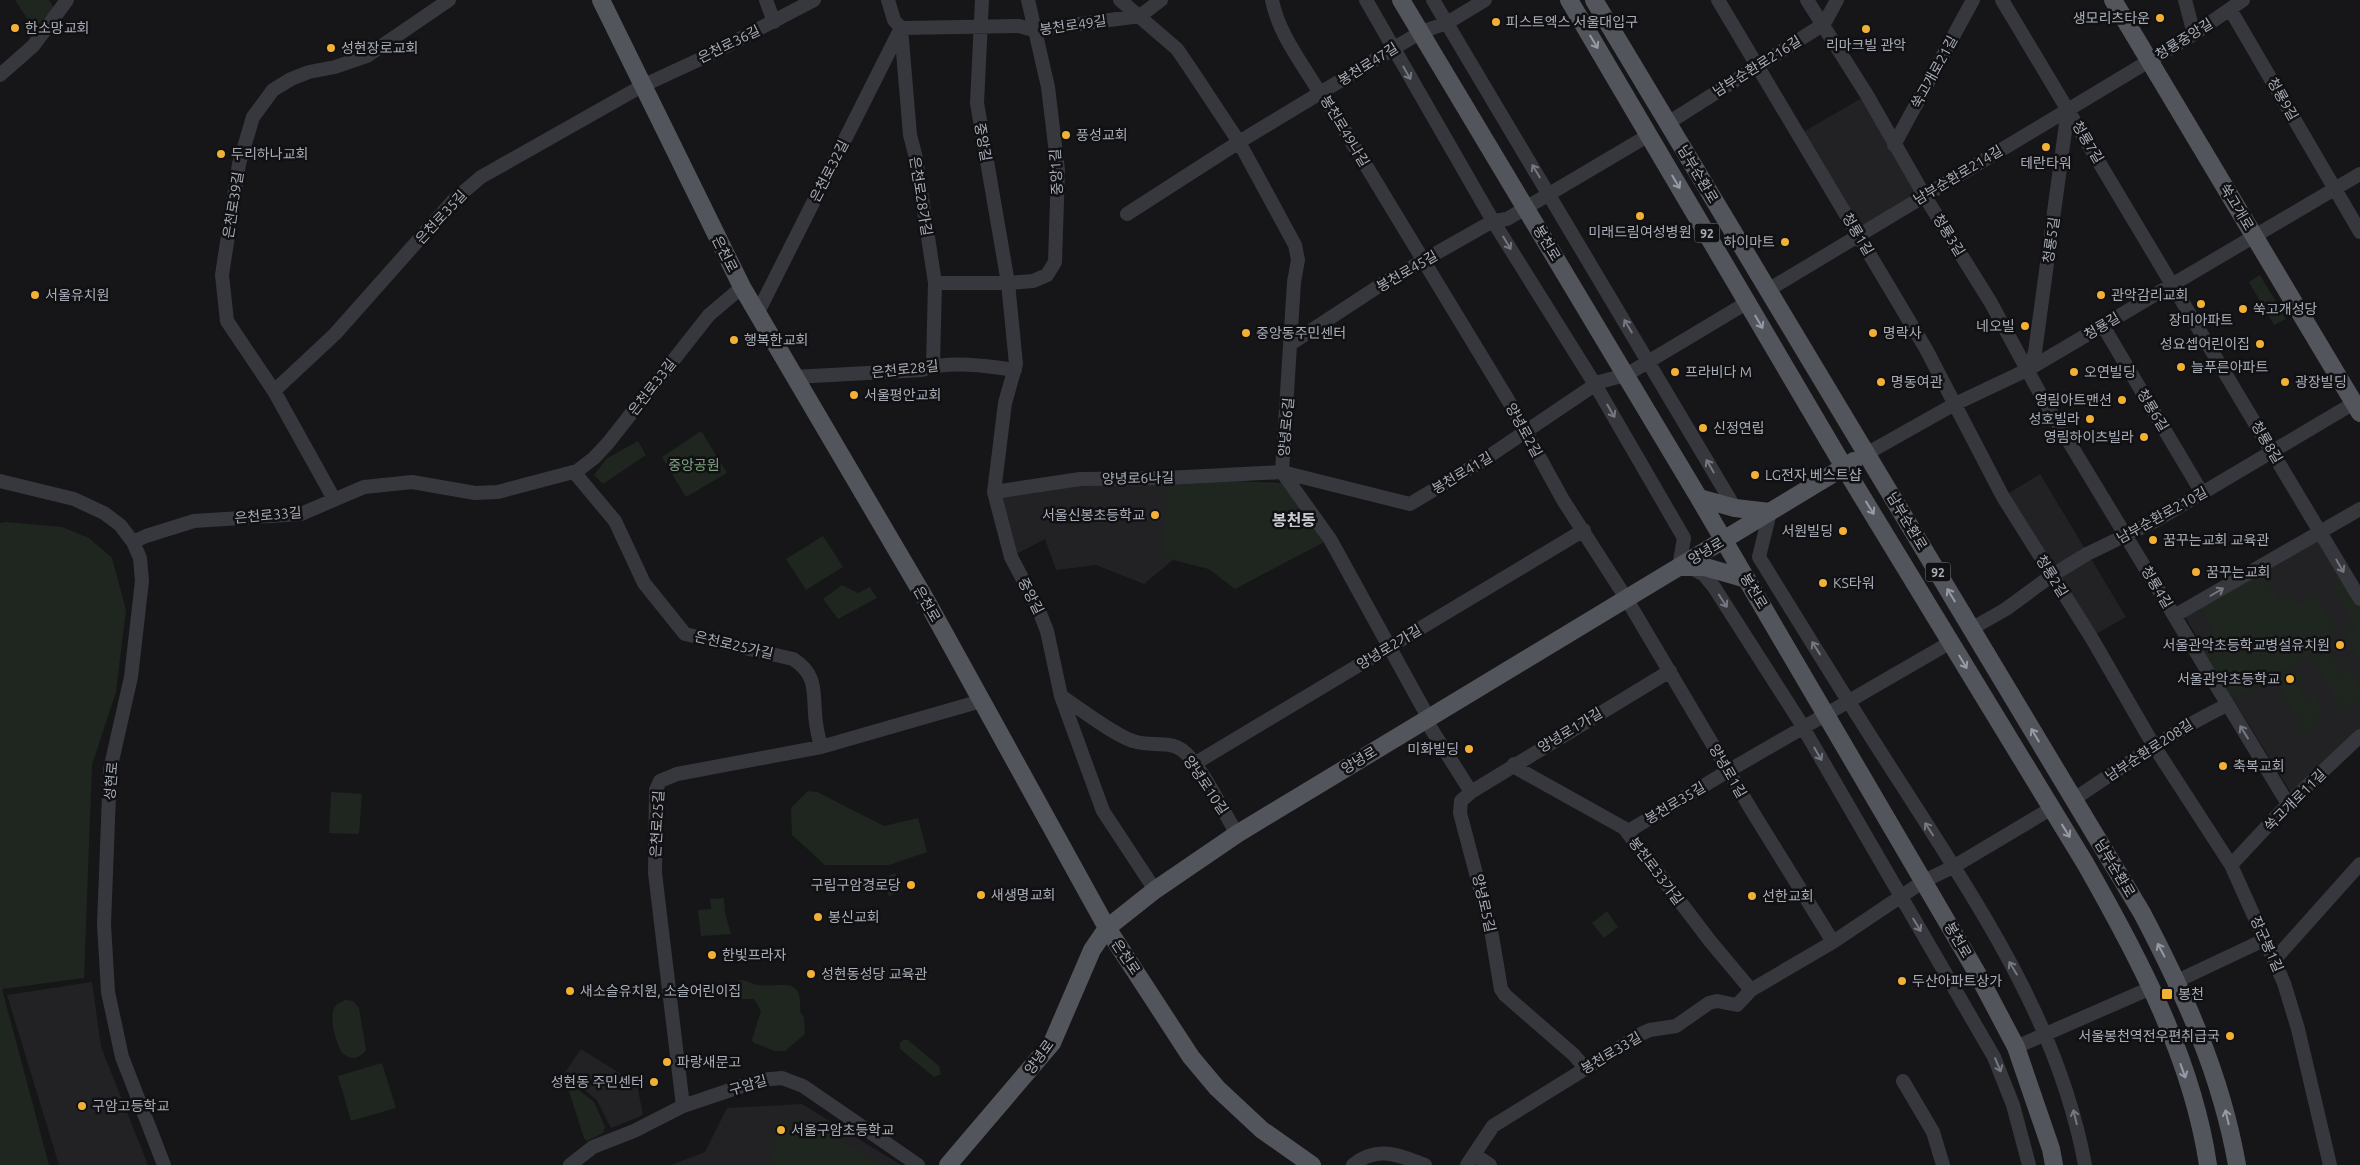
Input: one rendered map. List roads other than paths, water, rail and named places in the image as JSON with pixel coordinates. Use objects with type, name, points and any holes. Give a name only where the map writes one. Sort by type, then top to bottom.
[{"type":"main road","name":"은천로","points":[[601,0],[742,288],[926,600],[1107,928],[1192,1057],[1217,1088],[1262,1130],[1312,1165]]},
{"type":"main road","name":"봉천로","points":[[1401,0],[1699,498],[1978,973],[2016,1047],[2051,1149],[2054,1165]]},
{"type":"main road","name":"남부순환로","points":[[1569,0],[1844,467],[2052,808],[2121,926],[2151,988],[2196,1105],[2208,1165]]},
{"type":"main road","name":"남부순환로","points":[[1594,0],[2142,913],[2178,981],[2218,1082],[2237,1165]]},
{"type":"main road","name":"쑥고개로","points":[[2113,0],[2358,410]]},
{"type":"main road","points":[[1743,295],[1744,292],[1755,291],[1761,283],[1764,283]]},
{"type":"main road","points":[[1775,348],[1773,341],[1780,332],[1791,331],[1797,337]]},
{"type":"main road","name":"양녕로","points":[[948,1165],[1052,1043],[1092,950],[1107,928],[1154,890],[1237,834],[1426,718],[1626,598],[1684,567],[1723,540],[1866,454]]},
{"type":"main road","points":[[1699,498],[1735,508],[1770,512]]},
{"type":"main road","points":[[1684,567],[1705,567],[1746,579]]},
{"type":"main road","points":[[2029,771],[2039,777],[2047,775],[2051,769],[2050,761]]},
{"type":"street","points":[[0,75],[32,46],[67,0]]},
{"type":"street","name":"은천로39길","points":[[334,500],[274,392],[227,321],[222,275],[239,164],[253,117],[269,95],[291,79],[367,56],[449,0]]},
{"type":"street","points":[[766,0],[774,22]]},
{"type":"street","name":"은천로36길","points":[[642,86],[774,22],[814,0]]},
{"type":"street","name":"은천로28가길","points":[[888,0],[894,20],[901,28],[910,135],[916,158],[935,283],[934,365]]},
{"type":"street","name":"중앙길","points":[[982,0],[977,103],[1008,283],[1015,370],[1006,403],[994,492],[1011,557],[1038,608],[1047,631],[1061,696],[1103,811],[1154,890]]},
{"type":"street","name":"중앙1길","points":[[1008,283],[1044,277],[1052,270],[1055,262],[1058,170],[1048,88],[1033,30],[1028,0]]},
{"type":"street","name":"양녕로6길","points":[[1120,0],[1176,49],[1239,142],[1295,245],[1298,260],[1294,282],[1292,343],[1282,472],[1330,539],[1426,718]]},
{"type":"street","name":"봉천로49길","points":[[980,25],[1019,26],[1033,30],[1140,16],[1161,0]]},
{"type":"street","name":"봉천로49나길","points":[[1272,0],[1275,13],[1288,40],[1318,90],[1322,92],[1423,261]]},
{"type":"street","points":[[1366,0],[1493,221],[1596,386],[1684,538],[1684,567]]},
{"type":"street","name":"봉천로","points":[[1433,0],[1735,508]]},
{"type":"street","points":[[1420,32],[1447,23],[1485,0]]},
{"type":"street","name":"청룡1길","points":[[1718,0],[1926,349],[1953,405]]},
{"type":"street","name":"청룡3길","points":[[1807,0],[1824,24],[1867,95],[1894,145],[2029,369]]},
{"type":"street","name":"남부순환로216길","points":[[1668,123],[1824,24],[1837,0]]},
{"type":"street","name":"쑥고개로21길","points":[[1894,145],[1973,0]]},
{"type":"street","name":"청룡7길","points":[[2002,0],[2173,285]]},
{"type":"street","points":[[2185,0],[2194,34]]},
{"type":"street","name":"청룡중앙길","points":[[2149,60],[2194,34],[2243,0]]},
{"type":"street","name":"청룡9길","points":[[2230,9],[2360,232]]},
{"type":"street","points":[[901,28],[980,25]]},
{"type":"street","name":"은천로32길","points":[[758,314],[901,28]]},
{"type":"street","name":"봉천로47길","points":[[1239,142],[1420,32]]},
{"type":"street","name":"남부순환로214길","points":[[1764,283],[1858,236],[2149,60]]},
{"type":"street","name":"은천로35길","points":[[274,392],[335,334],[464,190],[525,151],[642,86]]},
{"type":"street","name":"청룡5길","points":[[2029,369],[2035,352],[2068,109]]},
{"type":"street","points":[[1526,208],[1649,135]]},
{"type":"street","points":[[1128,214],[1239,142]]},
{"type":"street","name":"청룡길","points":[[1866,454],[1953,405],[2029,369],[2360,174]]},
{"type":"street","name":"봉천로45길","points":[[1292,343],[1382,284],[1493,221],[1507,219],[1526,208]]},
{"type":"street","name":"양녕로2길","points":[[1423,261],[1526,432],[1563,500],[1626,598]]},
{"type":"street","points":[[935,283],[1008,283]]},
{"type":"street","name":"청룡8길","points":[[2173,285],[2360,599]]},
{"type":"street","name":"은천로33길","points":[[133,542],[194,520],[301,514],[364,487],[412,482],[475,493],[498,492],[574,472],[589,462],[608,443],[708,316],[742,288]]},
{"type":"street","points":[[1626,375],[1743,295]]},
{"type":"street","name":"청룡6길","points":[[2103,326],[2202,492]]},
{"type":"street","name":"은천로28길","points":[[794,378],[922,370],[934,365],[990,366],[1015,370]]},
{"type":"street","name":"청룡4길","points":[[2029,369],[2043,399],[2288,804]]},
{"type":"street","name":"봉천로41길","points":[[1282,472],[1410,504],[1526,432],[1600,382],[1626,375]]},
{"type":"street","name":"청룡2길","points":[[1953,405],[2003,497],[2091,637],[2154,746]]},
{"type":"street","name":"남부순환로210길","points":[[1971,629],[2006,609],[2051,576],[2087,554],[2127,536],[2272,451],[2358,410]]},
{"type":"street","name":"은천로25가길","points":[[574,472],[615,521],[644,583],[685,634],[793,659],[804,666],[813,684],[816,723],[821,747]]},
{"type":"street","name":"양녕로6나길","points":[[994,492],[1080,479],[1166,478],[1282,472]]},
{"type":"street","name":"성현로","points":[[0,481],[74,499],[109,517],[120,525],[133,542],[140,558],[142,582],[131,677],[110,770],[104,924],[108,992],[122,1057],[164,1165]]},
{"type":"street","points":[[2174,616],[2360,509]]},
{"type":"street","name":"봉천로","points":[[1770,512],[1759,557],[1953,866],[2023,985],[2068,1089],[2085,1165]]},
{"type":"street","name":"양녕로2가길","points":[[1194,764],[1584,530]]},
{"type":"street","name":"봉천로","points":[[1684,567],[1704,575],[1714,587],[1803,728],[1958,993],[1996,1062],[2013,1105],[2028,1165]]},
{"type":"street","name":"양녕로1길","points":[[1626,598],[1833,942]]},
{"type":"street","points":[[1827,715],[1845,695],[1951,642]]},
{"type":"street","name":"양녕로1가길","points":[[1471,792],[1514,764],[1670,671]]},
{"type":"street","name":"양녕로10길","points":[[1061,696],[1126,738],[1140,743],[1173,745],[1183,751],[1194,764],[1237,834]]},
{"type":"street","name":"은천로25길","points":[[684,1106],[655,873],[656,790],[660,781],[672,775],[735,761],[821,747],[981,701]]},
{"type":"street","name":"남부순환로208길","points":[[2074,799],[2154,746],[2195,721],[2227,705]]},
{"type":"street","name":"봉천로35길","points":[[1627,832],[1728,770],[1827,715]]},
{"type":"street","points":[[1426,718],[1471,792]]},
{"type":"street","name":"쑥고개로11길","points":[[2231,865],[2288,804],[2360,736]]},
{"type":"street","name":"장군봉1길","points":[[2154,746],[2231,865],[2275,959],[2298,1029],[2330,1165]]},
{"type":"street","name":"봉천로33가길","points":[[1514,764],[1518,769],[1624,828],[1751,990]]},
{"type":"street","name":"양녕로5길","points":[[1471,792],[1461,801],[1460,813],[1491,930],[1501,989],[1505,995],[1574,1055],[1586,1069]]},
{"type":"street","points":[[1924,881],[2052,808]]},
{"type":"street","points":[[2275,959],[2360,864]]},
{"type":"street","name":"봉천로33길","points":[[1470,1160],[1493,1126],[1643,1033],[1676,1026],[1709,1003],[1717,1001],[1734,1006],[1751,990],[1833,942],[1924,881]]},
{"type":"street","points":[[2178,981],[2266,939]]},
{"type":"street","points":[[2016,1047],[2151,988]]},
{"type":"street","name":"구암길","points":[[570,1165],[593,1147],[634,1131],[684,1106],[760,1080],[788,1079],[816,1094],[918,1165]]},
{"type":"street","points":[[1903,1081],[1933,1132],[1942,1165]]},
{"type":"street","points":[[1354,1165],[1367,1155],[1383,1152],[1401,1155],[1425,1165]]},
{"type":"street","points":[[1470,1160],[1490,1165]]},
{"type":"place","name":"생모리츠타운","points":[[2160,18]]},
{"type":"place","name":"피스트엑스 서울대입구","points":[[1496,22]]},
{"type":"place","name":"한소망교회","points":[[15,28]]},
{"type":"place","name":"리마크빌 관악","points":[[1866,29]]},
{"type":"place","name":"성현장로교회","points":[[331,48]]},
{"type":"place","name":"풍성교회","points":[[1066,135]]},
{"type":"place","name":"테란타워","points":[[2046,147]]},
{"type":"place","name":"두리하나교회","points":[[221,154]]},
{"type":"place","name":"미래드림여성병원","points":[[1640,216]]},
{"type":"place","name":"하이마트","points":[[1785,242]]},
{"type":"place","name":"서울유치원","points":[[35,295]]},
{"type":"place","name":"관악감리교회","points":[[2101,295]]},
{"type":"place","name":"장미아파트","points":[[2201,304]]},
{"type":"place","name":"쑥고개성당","points":[[2243,309]]},
{"type":"place","name":"네오빌","points":[[2025,326]]},
{"type":"place","name":"중앙동주민센터","points":[[1246,333]]},
{"type":"place","name":"명락사","points":[[1873,333]]},
{"type":"place","name":"행복한교회","points":[[734,340]]},
{"type":"place","name":"성요셉어린이집","points":[[2260,344]]},
{"type":"place","name":"늘푸른아파트","points":[[2181,367]]},
{"type":"place","name":"프라비다 M","points":[[1675,372]]},
{"type":"place","name":"오연빌딩","points":[[2074,372]]},
{"type":"place","name":"명동여관","points":[[1881,382]]},
{"type":"place","name":"광장빌딩","points":[[2285,382]]},
{"type":"place","name":"서울평안교회","points":[[854,395]]},
{"type":"place","name":"영림아트맨션","points":[[2122,400]]},
{"type":"place","name":"성호빌라","points":[[2090,419]]},
{"type":"place","name":"신정연립","points":[[1703,428]]},
{"type":"place","name":"영림하이츠빌라","points":[[2144,437]]},
{"type":"place","name":"LG전자 베스트샵","points":[[1755,475]]},
{"type":"place","name":"서울신봉초등학교","points":[[1155,515]]},
{"type":"place","name":"서원빌딩","points":[[1843,531]]},
{"type":"place","name":"꿈꾸는교회 교육관","points":[[2153,540]]},
{"type":"place","name":"꿈꾸는교회","points":[[2196,572]]},
{"type":"place","name":"KS타워","points":[[1823,583]]},
{"type":"place","name":"서울관악초등학교병설유치원","points":[[2340,645]]},
{"type":"place","name":"서울관악초등학교","points":[[2290,679]]},
{"type":"place","name":"미화빌딩","points":[[1469,749]]},
{"type":"place","name":"축복교회","points":[[2223,766]]},
{"type":"place","name":"구립구암경로당","points":[[911,885]]},
{"type":"place","name":"새생명교회","points":[[981,895]]},
{"type":"place","name":"선한교회","points":[[1752,896]]},
{"type":"place","name":"봉신교회","points":[[818,917]]},
{"type":"place","name":"한빛프라자","points":[[712,955]]},
{"type":"place","name":"성현동성당 교육관","points":[[811,974]]},
{"type":"place","name":"두산아파트상가","points":[[1902,981]]},
{"type":"place","name":"새소슬유치원, 소슬어린이집","points":[[570,991]]},
{"type":"place","name":"봉천","points":[[2167,994]]},
{"type":"place","name":"서울봉천역전우편취급국","points":[[2230,1036]]},
{"type":"place","name":"파랑새문고","points":[[667,1062]]},
{"type":"place","name":"성현동 주민센터","points":[[654,1082]]},
{"type":"place","name":"구암고등학교","points":[[82,1106]]},
{"type":"place","name":"서울구암초등학교","points":[[781,1130]]},
{"type":"district","name":"봉천동","points":[[1294,520]]},
{"type":"park label","name":"중앙공원","points":[[694,465]]}]
